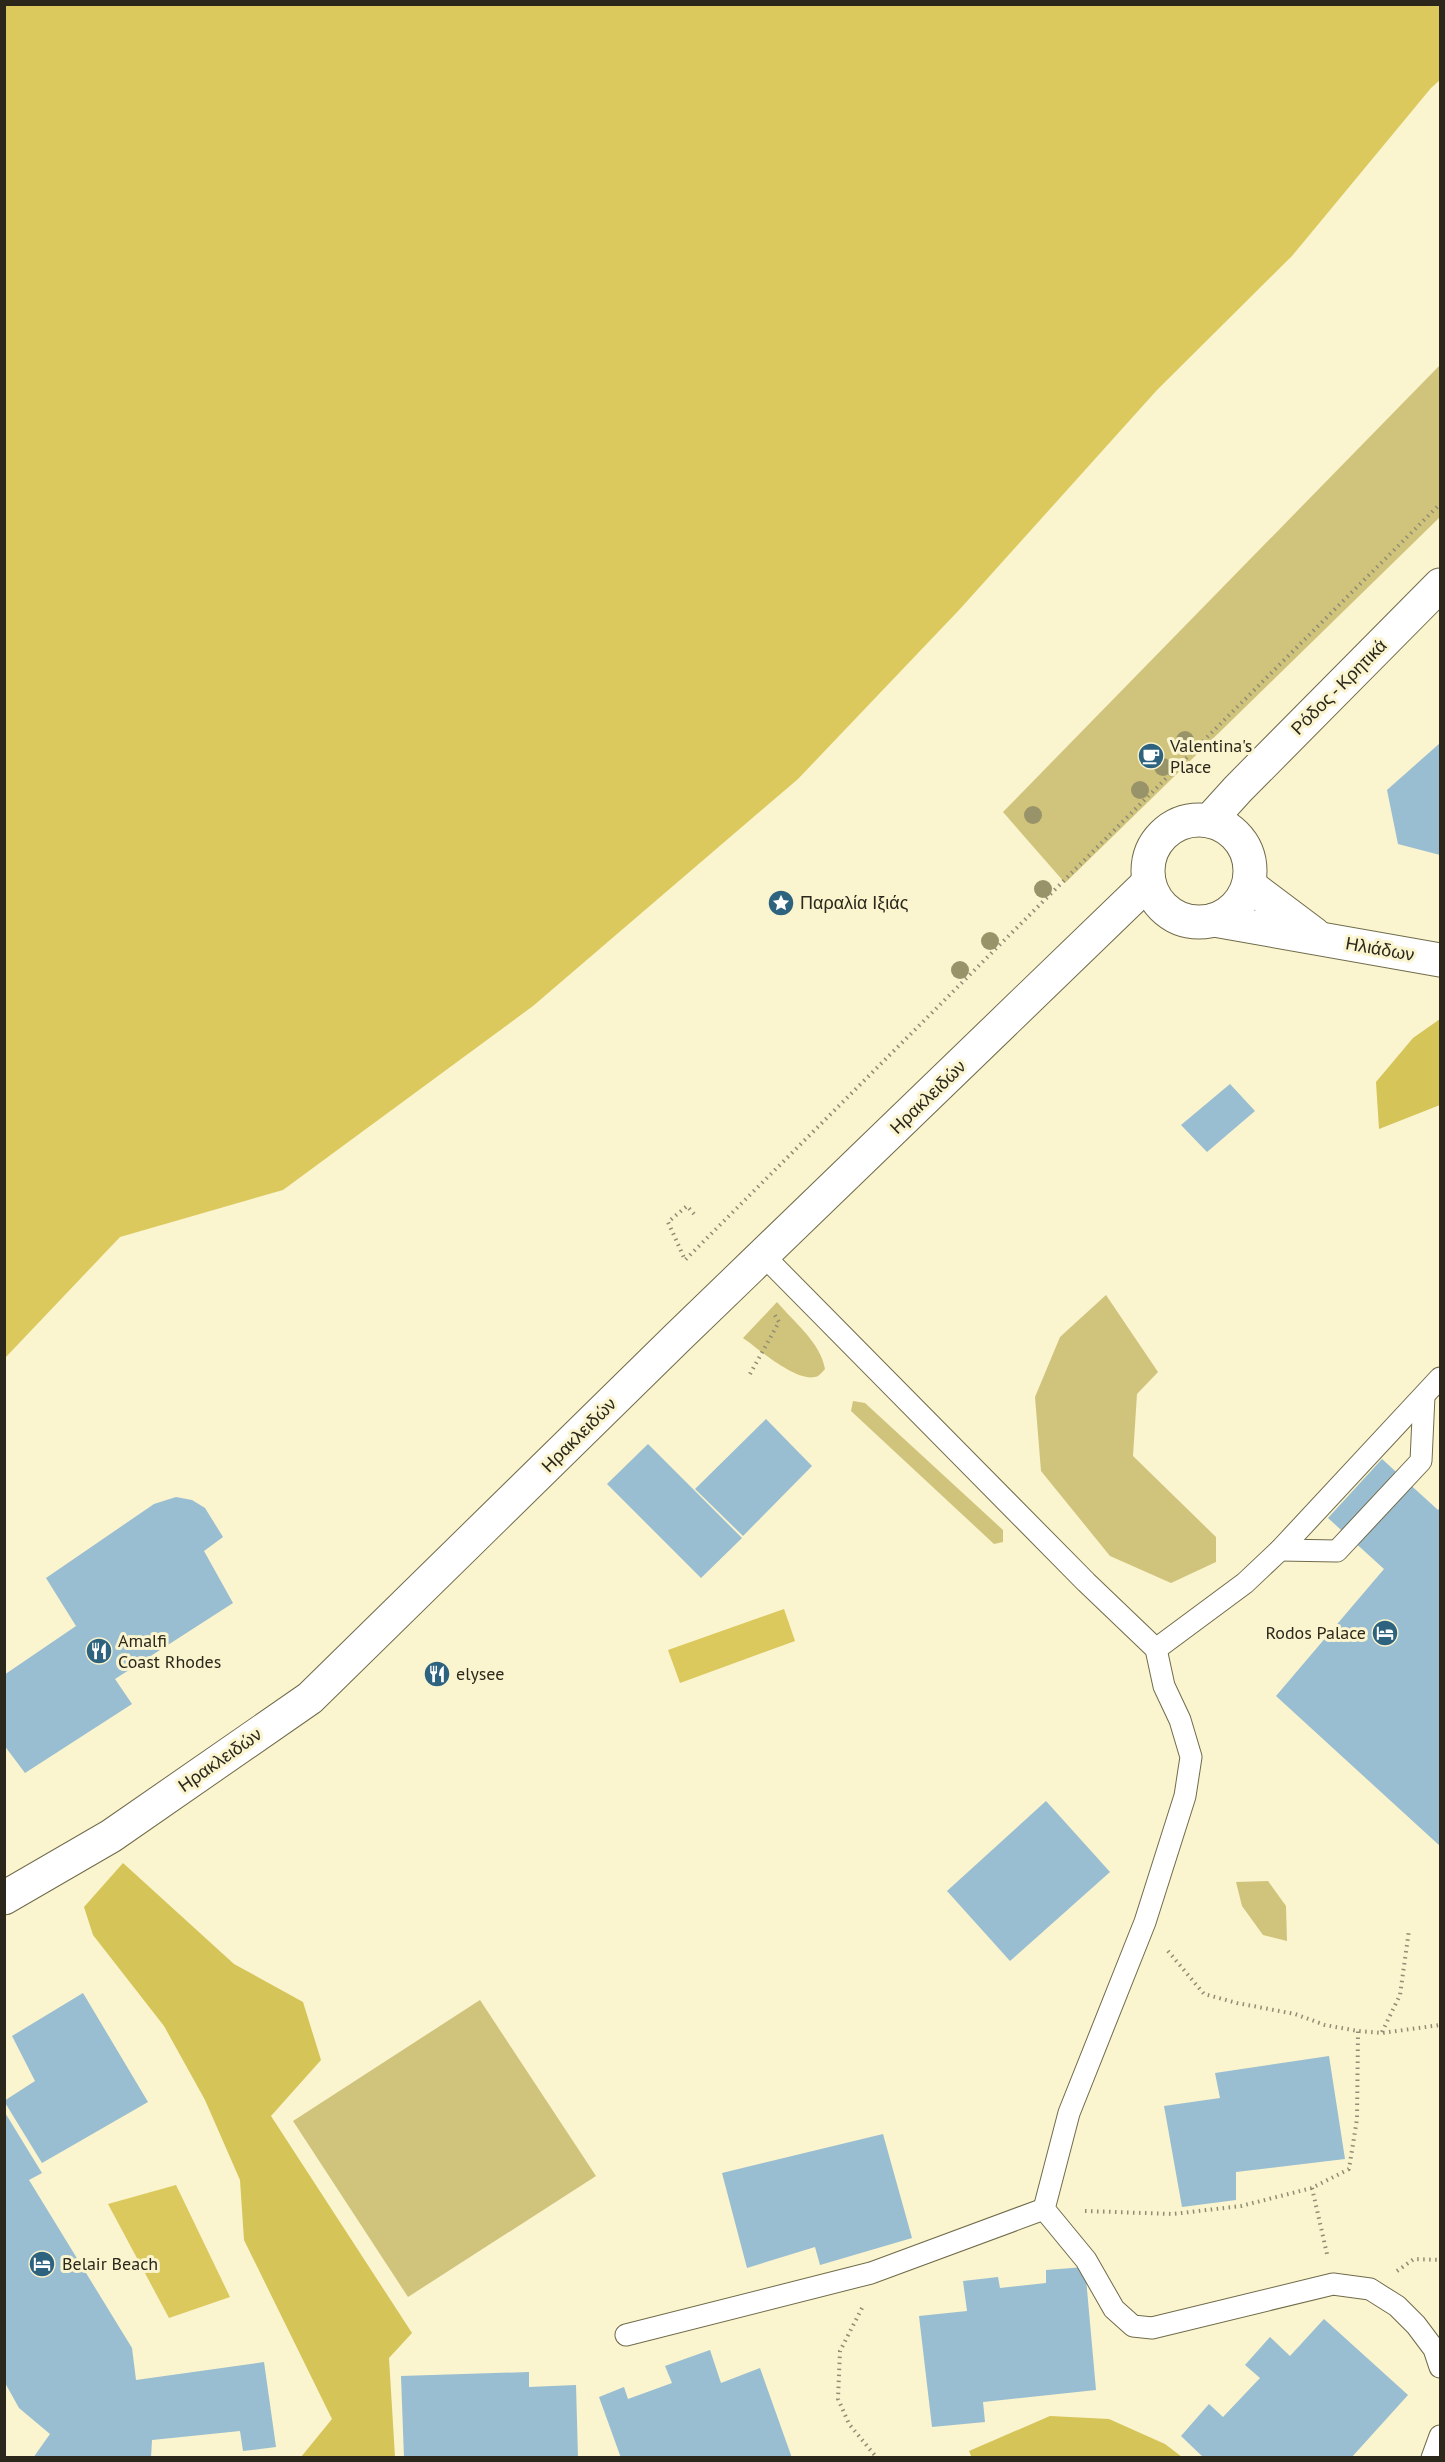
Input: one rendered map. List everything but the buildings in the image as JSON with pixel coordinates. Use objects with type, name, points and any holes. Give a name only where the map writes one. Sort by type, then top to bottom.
[{"type":"main road","name":"Ρόδος - Κρητικά","points":[[1209,821],[1440,585]]},
{"type":"main road","points":[[1237,837],[1238,789]]},
{"type":"main road","points":[[1192,821],[1209,821],[1225,827],[1237,837],[1248,860],[1249,885],[1241,900],[1229,912],[1214,920],[1197,922],[1181,919],[1166,910],[1156,898],[1149,882],[1148,866],[1153,850],[1162,836],[1176,826],[1192,821]]},
{"type":"main road","name":"Ηρακλειδών","points":[[4,1898],[111,1836],[309,1698],[1149,882]]},
{"type":"main road","points":[[1249,885],[1320,939]]},
{"type":"main road","points":[[1112,919],[1166,910]]},
{"type":"main road","name":"Ηλιάδων","points":[[1214,920],[1440,960]]},
{"type":"lane","points":[[763,1255],[1077,1574],[1156,1649],[1164,1686],[1180,1720],[1191,1757],[1185,1796],[1145,1922],[1069,2114],[1044,2209]]},
{"type":"lane","points":[[1156,1649],[1245,1583],[1280,1550],[1440,1378]]},
{"type":"lane","points":[[1280,1550],[1337,1551],[1420,1461],[1424,1396]]},
{"type":"lane","points":[[626,2335],[871,2273],[1044,2209]]},
{"type":"lane","points":[[1044,2209],[1086,2260],[1114,2308],[1133,2326],[1152,2328],[1334,2284],[1370,2289],[1397,2306],[1416,2325],[1434,2349],[1440,2367]]},
{"type":"lane","points":[[1432,2457],[1440,2436]]},
{"type":"path","points":[[694,1214],[687,1206],[668,1222],[685,1260],[1440,504]]},
{"type":"path","points":[[750,1374],[779,1322],[770,1308]]},
{"type":"path","points":[[1145,1922],[1204,1994],[1295,2014],[1325,2025],[1358,2031],[1382,2033],[1440,2025]]},
{"type":"path","points":[[1382,2033],[1400,1995],[1409,1930]]},
{"type":"path","points":[[1044,2209],[1173,2214],[1241,2206],[1312,2188],[1349,2169],[1357,2119],[1358,2031]]},
{"type":"path","points":[[1312,2188],[1334,2284]]},
{"type":"path","points":[[1370,2289],[1414,2259],[1440,2260]]},
{"type":"path","points":[[871,2273],[870,2295],[840,2350],[838,2398],[849,2424],[877,2457]]},
{"type":"shaded area","points":[[5,4],[1440,5],[1440,80],[1292,256],[1157,390],[960,609],[798,779],[533,1006],[283,1190],[120,1237],[5,1358]]},
{"type":"shaded area","points":[[1440,365],[1440,517],[1065,883],[1003,812]]},
{"type":"shaded area","points":[[1440,1019],[1440,1105],[1379,1129],[1376,1082],[1413,1038]]},
{"type":"shaded area","points":[[1106,1295],[1158,1372],[1137,1394],[1133,1456],[1216,1537],[1216,1562],[1171,1583],[1110,1556],[1041,1471],[1035,1397],[1060,1337]]},
{"type":"shaded area","points":[[777,1302],[806,1333],[818,1350],[825,1369],[818,1376],[810,1377],[790,1371],[743,1338]]},
{"type":"shaded area","points":[[853,1401],[865,1403],[1003,1530],[1003,1542],[994,1544],[851,1411]]},
{"type":"shaded area","points":[[784,1609],[795,1641],[680,1683],[668,1650]]},
{"type":"shaded area","points":[[123,1863],[234,1964],[303,2002],[321,2060],[271,2116],[412,2333],[389,2358],[395,2457],[301,2457],[332,2419],[244,2240],[240,2180],[205,2100],[164,2026],[93,1935],[84,1907]]},
{"type":"shaded area","points":[[1268,1881],[1286,1906],[1287,1941],[1263,1935],[1242,1906],[1236,1882]]},
{"type":"shaded area","points":[[480,2000],[596,2176],[408,2297],[293,2121]]},
{"type":"shaded area","points":[[176,2185],[230,2297],[169,2318],[108,2204]]},
{"type":"shaded area","points":[[1050,2416],[1109,2419],[1165,2444],[1182,2457],[972,2458],[969,2451]]},
{"type":"place","name":"Valentina's Place","points":[[1151,756]]},
{"type":"place","name":"Παραλία Ιξιάς","points":[[781,903]]},
{"type":"place","name":"Rodos Palace","points":[[1385,1633]]},
{"type":"place","name":"Amalfi Coast Rhodes","points":[[99,1651]]},
{"type":"place","name":"elysee","points":[[437,1674]]},
{"type":"place","name":"Belair Beach","points":[[42,2264]]}]
